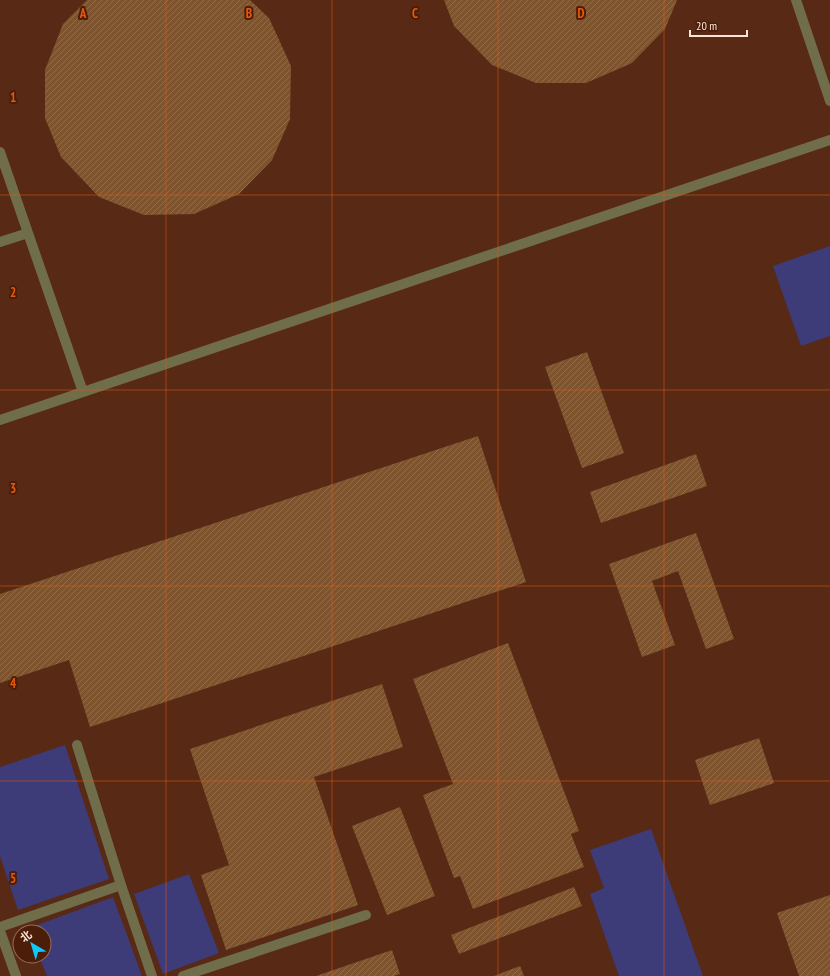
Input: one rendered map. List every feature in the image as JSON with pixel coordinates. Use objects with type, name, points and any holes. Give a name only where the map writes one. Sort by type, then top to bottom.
[{"type":"lane","points":[[796,0],[830,101]]},
{"type":"lane","points":[[0,420],[830,140]]},
{"type":"lane","points":[[0,152],[83,392]]},
{"type":"lane","points":[[0,242],[28,233]]},
{"type":"lane","points":[[77,745],[121,885],[152,976]]},
{"type":"lane","points":[[0,927],[121,885]]},
{"type":"lane","points":[[183,976],[366,915]]},
{"type":"lane","points":[[0,931],[16,976]]},
{"type":"shaded area","points":[[830,246],[830,336],[801,346],[773,266]]},
{"type":"shaded area","points":[[65,745],[109,879],[18,910],[0,856],[0,767]]},
{"type":"shaded area","points":[[651,829],[703,976],[619,976],[590,894],[604,888],[590,850]]},
{"type":"shaded area","points":[[189,874],[219,953],[163,974],[134,894]]},
{"type":"shaded area","points":[[113,897],[142,976],[47,976],[42,964],[52,964],[52,924],[40,924]]},
{"type":"building","points":[[87,0],[250,0],[269,18],[291,66],[290,119],[272,160],[239,194],[194,214],[144,215],[99,197],[61,157],[45,118],[45,70],[63,24]]},
{"type":"building","points":[[444,0],[677,0],[665,29],[632,63],[586,83],[536,83],[492,65],[454,26]]},
{"type":"building","points":[[587,352],[624,453],[582,468],[545,367]]},
{"type":"building","points":[[478,436],[526,582],[90,727],[69,660],[0,683],[0,594]]},
{"type":"building","points":[[696,454],[707,486],[601,523],[590,492]]},
{"type":"building","points":[[696,533],[734,639],[706,649],[678,571],[652,581],[675,645],[642,657],[609,564]]},
{"type":"building","points":[[508,643],[579,831],[571,834],[584,867],[473,909],[460,876],[454,878],[423,795],[453,784],[413,679]]},
{"type":"building","points":[[382,684],[403,747],[314,777],[358,905],[226,950],[201,875],[229,865],[190,749]]},
{"type":"building","points":[[759,738],[774,783],[710,805],[695,760]]},
{"type":"building","points":[[400,807],[435,896],[387,915],[352,826]]},
{"type":"building","points":[[574,887],[582,906],[459,954],[451,935]]},
{"type":"building","points":[[830,895],[830,976],[799,976],[777,913]]},
{"type":"building","points":[[392,950],[400,974],[394,976],[316,976]]},
{"type":"building","points":[[520,966],[524,976],[494,976]]}]
